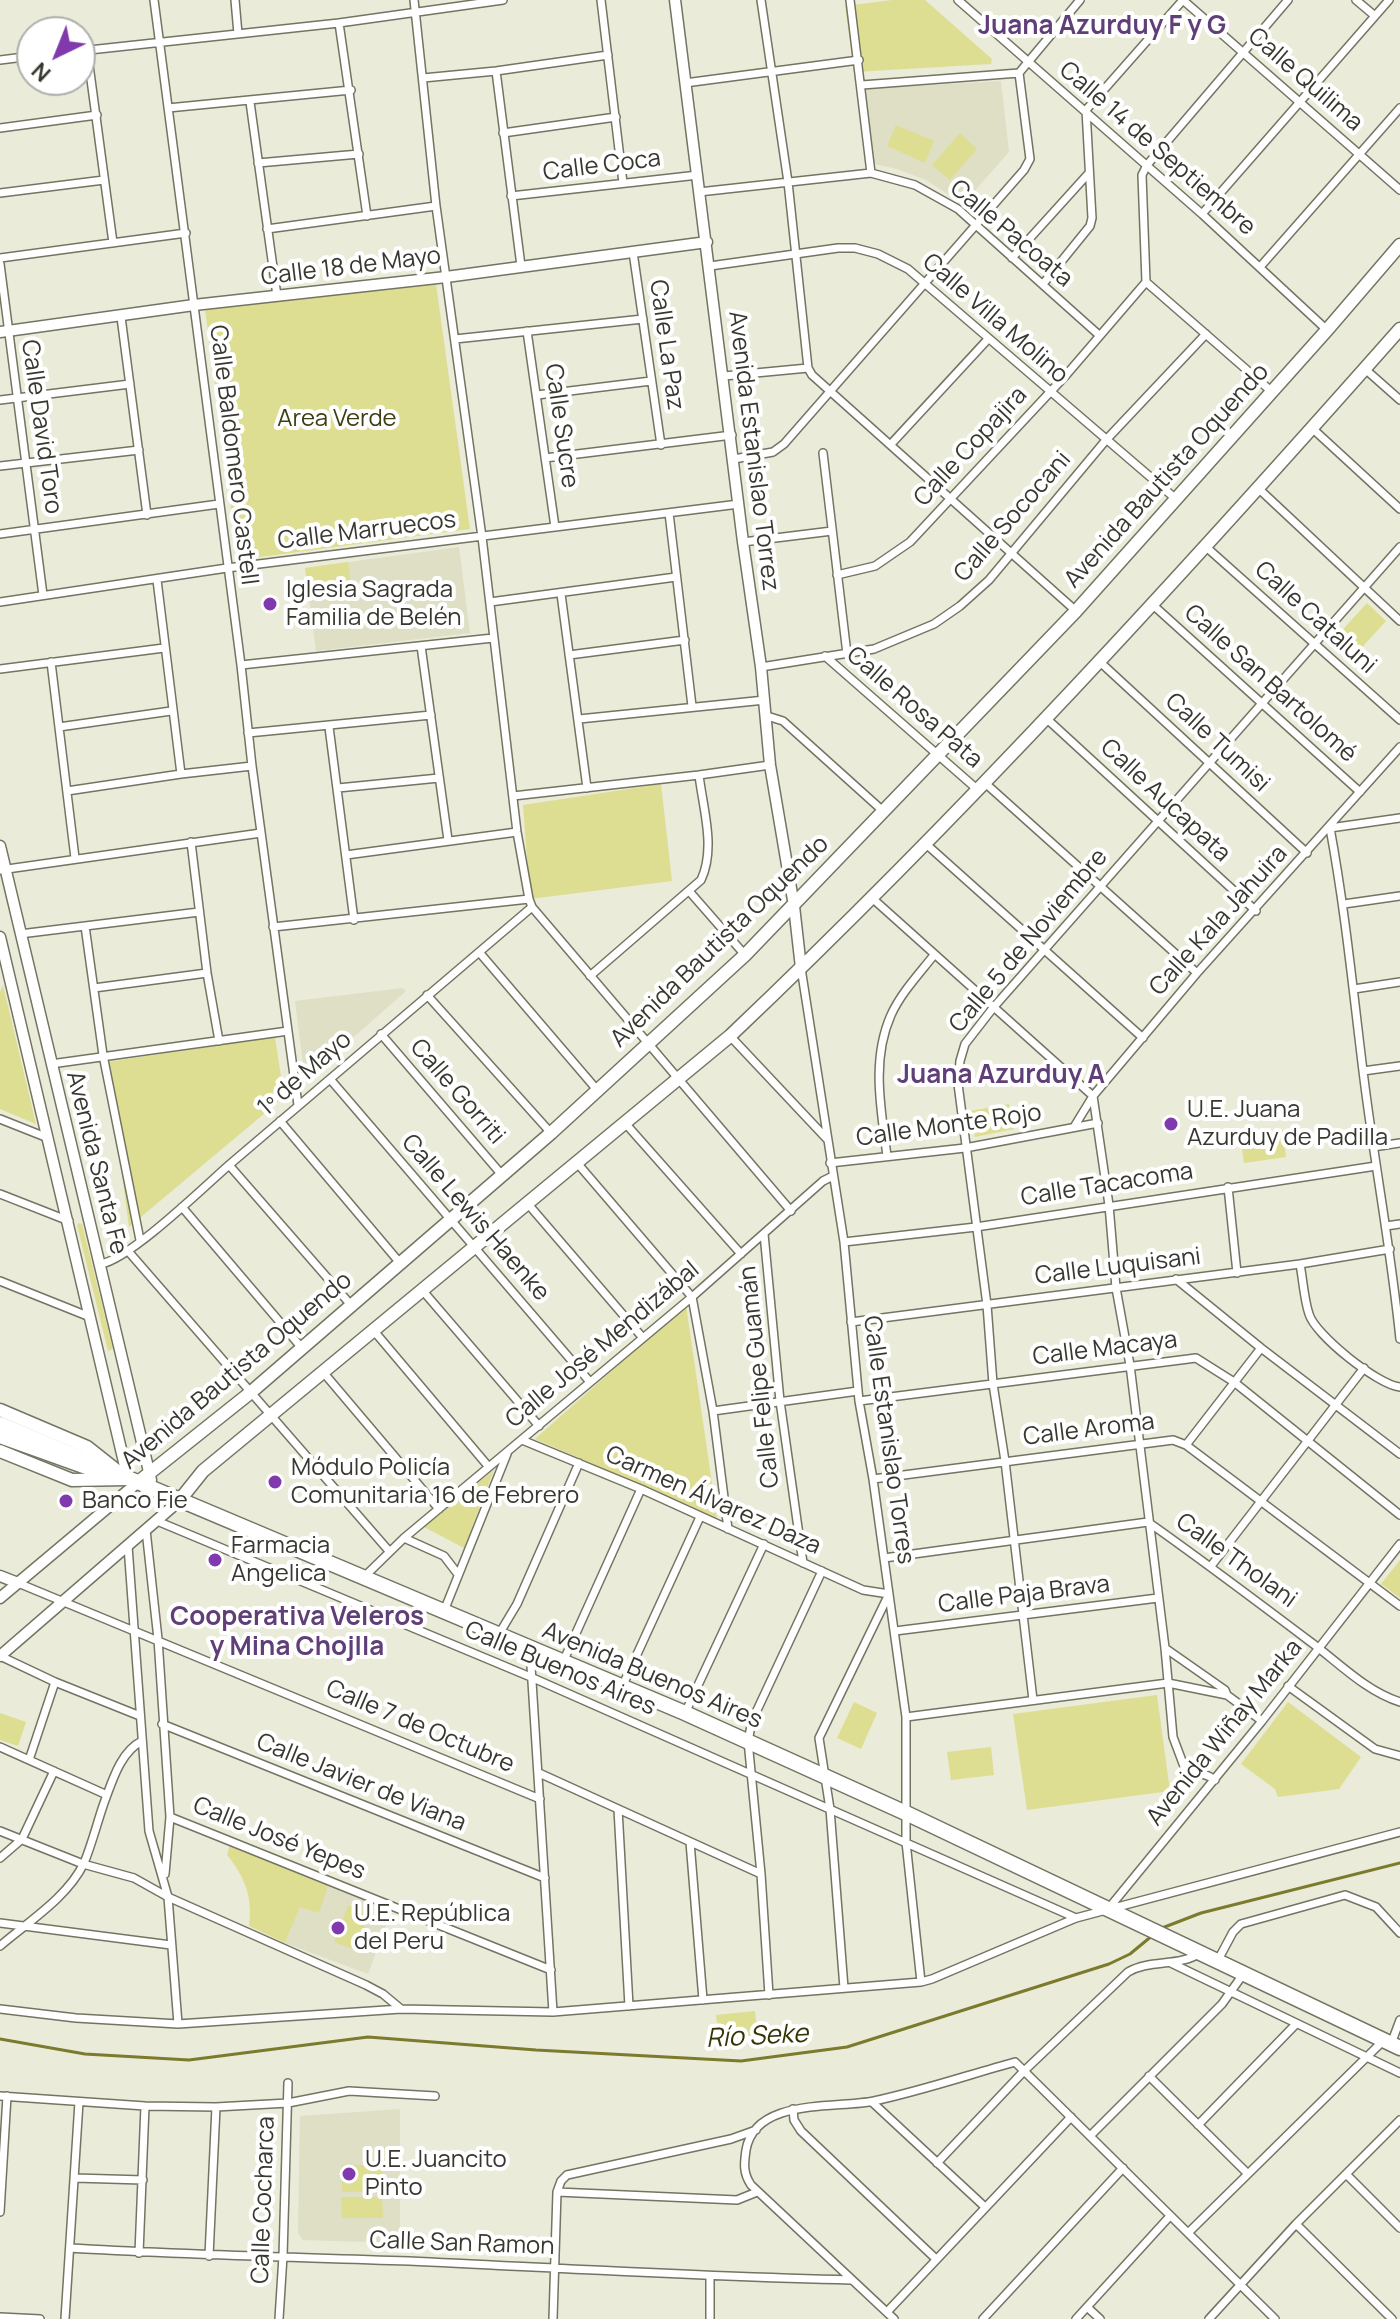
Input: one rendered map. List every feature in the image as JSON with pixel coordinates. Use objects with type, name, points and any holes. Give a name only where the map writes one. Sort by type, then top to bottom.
[{"type":"highway","name":"Avenida Buenos Aires","points":[[0,1424],[138,1479],[153,1490],[685,1713],[1196,1950]]},
{"type":"highway","name":"Avenida Buenos Aires","points":[[0,1436],[82,1468],[138,1479]]},
{"type":"highway","points":[[1196,1950],[1391,2044]]},
{"type":"main road","name":"Avenida Bautista Oquendo","points":[[138,1479],[250,1393],[551,1133],[745,955],[1076,611],[1400,245]]},
{"type":"main road","points":[[179,1501],[203,1471],[578,1164],[730,1036],[801,968],[1047,719],[1313,429],[1400,329]]},
{"type":"main road","name":"Avenida Buenos Aires","points":[[0,1410],[87,1447],[138,1479]]},
{"type":"main road","name":"Avenida Buenos Aires","points":[[0,1451],[72,1480],[138,1479]]},
{"type":"street","name":"Calle Baldomero Castell","points":[[154,0],[298,1105]]},
{"type":"street","points":[[235,0],[238,34]]},
{"type":"street","points":[[414,0],[436,206],[482,537],[517,832],[530,903],[791,1211]]},
{"type":"street","points":[[96,48],[339,23],[503,0]]},
{"type":"street","points":[[601,0],[623,183]]},
{"type":"street","name":"Avenida Estanislao Torrez","points":[[675,0],[761,667],[770,765],[794,906]]},
{"type":"street","points":[[761,0],[788,182],[808,368],[816,380],[1076,611]]},
{"type":"street","points":[[850,0],[871,173]]},
{"type":"street","points":[[734,459],[779,449],[1024,170],[1030,159],[1019,73],[1080,0]]},
{"type":"street","points":[[1043,284],[1090,226],[1092,218],[1086,110],[1183,0]]},
{"type":"street","name":"Calle Quilima","points":[[1183,0],[1400,190]]},
{"type":"street","points":[[1271,391],[1146,282],[1142,175],[1147,165],[1288,0]]},
{"type":"street","points":[[1356,0],[1375,16]]},
{"type":"street","points":[[1202,214],[1389,0]]},
{"type":"street","name":"Calle 14 de Septiembre","points":[[964,2],[1327,330]]},
{"type":"street","points":[[339,23],[367,216]]},
{"type":"street","points":[[423,78],[608,55]]},
{"type":"street","points":[[685,83],[859,60]]},
{"type":"street","points":[[496,71],[521,266]]},
{"type":"street","points":[[862,85],[1019,73]]},
{"type":"street","points":[[168,108],[351,90]]},
{"type":"street","points":[[93,96],[113,243]]},
{"type":"street","points":[[250,102],[277,296]]},
{"type":"street","points":[[1260,267],[1400,108]]},
{"type":"street","points":[[0,128],[97,115]]},
{"type":"street","points":[[503,133],[616,117]]},
{"type":"street","points":[[258,163],[359,154]]},
{"type":"street","name":"Calle Pacoata","points":[[699,192],[871,173],[915,185],[958,209],[1099,335]]},
{"type":"street","points":[[1012,258],[1088,174]]},
{"type":"street","name":"Calle Coca","points":[[511,196],[698,175]]},
{"type":"street","points":[[0,193],[104,180]]},
{"type":"street","points":[[267,229],[436,206]]},
{"type":"street","points":[[0,258],[186,233]]},
{"type":"street","name":"Calle 18 de Mayo","points":[[4,332],[194,305],[446,277],[707,242]]},
{"type":"street","name":"Calle Villa Molino","points":[[710,266],[855,248],[896,262],[927,284],[1176,499]]},
{"type":"street","name":"Calle La Paz","points":[[633,252],[661,445]]},
{"type":"street","name":"Calle David Toro","points":[[0,264],[4,332],[43,595]]},
{"type":"street","name":"Calle Copajira","points":[[837,575],[875,566],[910,542],[1146,282]]},
{"type":"street","points":[[121,317],[147,515]]},
{"type":"street","points":[[455,339],[643,319]]},
{"type":"street","name":"Calle Sucre","points":[[527,331],[555,527]]},
{"type":"street","name":"Calle Sococani","points":[[761,667],[874,649],[934,624],[989,580],[1106,440],[1206,334]]},
{"type":"street","points":[[891,444],[988,339]]},
{"type":"street","points":[[724,376],[808,368]]},
{"type":"street","points":[[1365,369],[1400,400]]},
{"type":"street","points":[[537,395],[651,381]]},
{"type":"street","points":[[0,400],[130,384]]},
{"type":"street","points":[[1313,429],[1400,509]]},
{"type":"street","points":[[545,458],[732,435]]},
{"type":"street","points":[[0,466],[139,450]]},
{"type":"street","points":[[823,453],[847,654]]},
{"type":"street","points":[[1258,488],[1400,621]]},
{"type":"street","points":[[0,534],[219,504]]},
{"type":"street","name":"Calle Marruecos","points":[[0,602],[227,568],[739,504]]},
{"type":"street","points":[[669,513],[692,706]]},
{"type":"street","points":[[743,542],[832,531]]},
{"type":"street","name":"Calle Cataluni","points":[[1204,546],[1400,720]]},
{"type":"street","name":"Calle 5 de Noviembre","points":[[1033,1700],[958,1084],[965,1044],[1156,821],[1400,547]]},
{"type":"street","points":[[490,602],[676,577]]},
{"type":"street","points":[[157,580],[181,774]]},
{"type":"street","points":[[561,594],[587,788]]},
{"type":"street","name":"Calle San Bartolomé","points":[[1153,605],[1360,792]]},
{"type":"street","points":[[241,665],[493,638]]},
{"type":"street","points":[[569,655],[685,640]]},
{"type":"street","points":[[421,646],[448,840]]},
{"type":"street","points":[[0,669],[164,648]]},
{"type":"street","name":"Calle Rosa Pata","points":[[825,656],[937,756],[982,787],[1197,973]]},
{"type":"street","points":[[51,662],[75,858]]},
{"type":"street","name":"Calle Tumisi","points":[[1100,662],[1307,853]]},
{"type":"street","points":[[579,719],[765,700]]},
{"type":"street","points":[[59,727],[171,711]]},
{"type":"street","points":[[248,733],[431,715]]},
{"type":"street","points":[[767,716],[783,721],[883,811]]},
{"type":"street","name":"Calle Aucapata","points":[[1047,719],[1256,911]]},
{"type":"street","points":[[329,727],[354,920]]},
{"type":"street","name":"Calle Kala Jahuira","points":[[1074,1127],[1093,1096],[1197,973],[1256,911],[1400,747]]},
{"type":"street","points":[[513,796],[770,765]]},
{"type":"street","points":[[67,791],[252,766]]},
{"type":"street","points":[[590,976],[701,880],[708,861],[699,775]]},
{"type":"street","points":[[338,788],[439,778]]},
{"type":"street","points":[[1400,818],[1330,828],[1344,904],[1373,1147],[1398,1302],[1400,1339]]},
{"type":"street","points":[[346,855],[517,832]]},
{"type":"street","points":[[2,870],[261,833]]},
{"type":"street","points":[[191,842],[207,973],[219,1041]]},
{"type":"street","points":[[926,844],[1143,1038]]},
{"type":"street","name":"Avenida Santa Fe","points":[[0,846],[2,870],[101,1264],[138,1479]]},
{"type":"street","points":[[689,891],[745,955]]},
{"type":"street","points":[[1344,904],[1400,896]]},
{"type":"street","points":[[872,898],[1093,1096],[1109,1205],[1116,1288],[1130,1365],[1173,1737],[1185,1769],[1206,1773],[1215,1780]]},
{"type":"street","points":[[273,927],[530,903]]},
{"type":"street","name":"1º de Mayo","points":[[101,1264],[109,1263],[128,1251],[182,1207],[479,952],[530,903]]},
{"type":"street","name":"Calle Estanislao Torres","points":[[794,906],[844,1242],[859,1401],[906,1717],[906,1842],[921,1982]]},
{"type":"street","points":[[20,934],[199,912]]},
{"type":"street","points":[[85,926],[103,1055],[140,1240]]},
{"type":"street","name":"Avenida Santa Fe","points":[[0,937],[90,1317],[138,1479]]},
{"type":"street","points":[[479,952],[598,1091]]},
{"type":"street","points":[[887,1156],[880,1097],[879,1066],[883,1038],[898,1003],[934,955]]},
{"type":"street","points":[[0,971],[6,957]]},
{"type":"street","points":[[94,988],[207,973]]},
{"type":"street","points":[[1354,989],[1400,982]]},
{"type":"street","points":[[427,995],[551,1133]]},
{"type":"street","points":[[51,1064],[288,1031]]},
{"type":"street","name":"Calle Gorriti","points":[[381,1034],[502,1175]]},
{"type":"street","points":[[730,1036],[827,1140]]},
{"type":"street","points":[[1363,1071],[1400,1066]]},
{"type":"street","name":"Calle Lewis Haenke","points":[[330,1079],[590,1382]]},
{"type":"street","points":[[0,1119],[48,1138]]},
{"type":"street","points":[[280,1121],[400,1263]]},
{"type":"street","name":"Calle Felipe Guamán","points":[[625,1123],[741,1254]]},
{"type":"street","name":"Calle Monte Rojo","points":[[830,1163],[965,1148],[1098,1123]]},
{"type":"street","points":[[1373,1147],[1400,1143]]},
{"type":"street","points":[[578,1164],[692,1297],[713,1411],[728,1529]]},
{"type":"street","points":[[229,1165],[351,1305]]},
{"type":"street","name":"Calle Tacacoma","points":[[844,1242],[976,1227],[1376,1166]]},
{"type":"street","name":"Calle José Mendizábal","points":[[364,1577],[389,1551],[488,1466],[692,1297],[823,1181],[833,1176]]},
{"type":"street","points":[[1228,1187],[1237,1273]]},
{"type":"street","points":[[0,1194],[69,1221]]},
{"type":"street","points":[[528,1204],[643,1338]]},
{"type":"street","points":[[182,1207],[301,1347]]},
{"type":"street","points":[[1386,1226],[1400,1224]]},
{"type":"street","name":"Calle Felipe Guamán","points":[[764,1234],[780,1401],[803,1563]]},
{"type":"street","name":"Calle Luquisani","points":[[851,1322],[1237,1273],[1390,1249]]},
{"type":"street","points":[[128,1251],[389,1551]]},
{"type":"street","points":[[1300,1264],[1309,1314],[1321,1334],[1385,1383],[1400,1387]]},
{"type":"street","points":[[1176,1279],[1400,1454]]},
{"type":"street","points":[[0,1281],[90,1317]]},
{"type":"street","points":[[423,1291],[539,1426]]},
{"type":"street","points":[[374,1331],[488,1466]]},
{"type":"street","points":[[1186,1445],[1261,1348]]},
{"type":"street","name":"Calle Macaya","points":[[859,1401],[1196,1358],[1234,1382],[1400,1515]]},
{"type":"street","points":[[1211,1566],[1364,1368]]},
{"type":"street","points":[[323,1372],[439,1509]]},
{"type":"street","points":[[713,1411],[858,1391]]},
{"type":"street","name":"Carmen Álvarez Daza","points":[[522,1440],[641,1489],[863,1590],[889,1594]]},
{"type":"street","name":"Calle Aroma","points":[[873,1479],[1173,1440],[1186,1445],[1400,1606]]},
{"type":"street","points":[[444,1611],[509,1450]]},
{"type":"street","points":[[499,1634],[517,1604],[579,1463]]},
{"type":"street","name":"Avenida Bautista Oquendo","points":[[0,1598],[138,1479]]},
{"type":"street","points":[[563,1662],[641,1489]]},
{"type":"street","points":[[140,1716],[0,1656],[179,1501]]},
{"type":"street","points":[[622,1687],[700,1517]]},
{"type":"street","name":"Calle Buenos Aires","points":[[157,1521],[533,1678],[1076,1918]]},
{"type":"street","name":"Calle Tholani","points":[[884,1558],[1148,1522],[1372,1688],[1400,1702]]},
{"type":"street","points":[[146,1530],[158,1639],[170,1817],[165,1880]]},
{"type":"street","points":[[404,1538],[444,1556],[457,1573]]},
{"type":"street","points":[[685,1713],[764,1544]]},
{"type":"street","name":"Avenida Wiñay Marka","points":[[1109,1908],[1215,1780],[1400,1544]]},
{"type":"street","points":[[128,1546],[149,1831],[168,1897],[178,2024]]},
{"type":"street","points":[[769,1995],[748,1741],[752,1721],[822,1571]]},
{"type":"street","points":[[0,1576],[18,1583]]},
{"type":"street","name":"Calle 7 de Octubre","points":[[18,1583],[540,1799]]},
{"type":"street","points":[[844,1988],[830,1809],[819,1738],[889,1594]]},
{"type":"street","name":"Calle Paja Brava","points":[[895,1631],[1158,1598]]},
{"type":"street","points":[[530,1647],[553,2012]]},
{"type":"street","points":[[1165,1648],[1225,1690],[1227,1695]]},
{"type":"street","points":[[29,1760],[55,1682]]},
{"type":"street","points":[[906,1717],[1168,1683],[1227,1695],[1262,1721]]},
{"type":"street","points":[[1288,1686],[1375,1749],[1400,1756]]},
{"type":"street","name":"Calle Javier de Viana","points":[[162,1724],[545,1878]]},
{"type":"street","points":[[0,1946],[70,1884],[83,1864],[125,1753],[142,1741]]},
{"type":"street","points":[[0,1747],[107,1795]]},
{"type":"street","points":[[0,1858],[22,1839],[54,1771]]},
{"type":"street","points":[[539,1773],[761,1874]]},
{"type":"street","points":[[618,1809],[629,2006]]},
{"type":"street","name":"Calle José Yepes","points":[[170,1817],[551,1970]]},
{"type":"street","points":[[0,1831],[83,1864],[134,1878],[168,1897],[366,1985],[401,2009]]},
{"type":"street","points":[[0,2009],[76,2018],[178,2024],[401,2009],[553,2012],[921,1982],[1076,1918],[1400,1832]]},
{"type":"street","points":[[690,1842],[703,2000]]},
{"type":"street","points":[[1218,1960],[1233,1932],[1241,1924],[1345,1895],[1362,1899],[1376,1907],[1400,1933]]},
{"type":"street","points":[[0,1923],[171,1945]]},
{"type":"street","points":[[937,2163],[1024,2071],[1128,1972],[1137,1967],[1191,1959],[1196,1950]]},
{"type":"street","points":[[1169,1962],[1400,2073]]},
{"type":"street","points":[[1090,2136],[1222,2004],[1244,1973]]},
{"type":"street","points":[[1188,2233],[1368,2056],[1391,2044],[1400,2020]]},
{"type":"street","points":[[1198,2125],[1296,2024]]},
{"type":"street","points":[[894,2319],[757,2192],[745,2176],[747,2145],[758,2130],[776,2115],[793,2109],[872,2102],[1015,2062],[1275,2319]]},
{"type":"street","points":[[1149,2076],[1247,2173]]},
{"type":"street","name":"Calle Cocharca","points":[[279,2319],[288,2083]]},
{"type":"street","points":[[0,2212],[4,2096],[145,2106],[216,2107],[288,2103],[349,2091],[435,2096]]},
{"type":"street","points":[[65,2319],[79,2102]]},
{"type":"street","points":[[872,2102],[985,2207]]},
{"type":"street","points":[[139,2253],[145,2106]]},
{"type":"street","points":[[209,2256],[216,2107]]},
{"type":"street","points":[[793,2109],[794,2120],[801,2131],[936,2259]]},
{"type":"street","points":[[887,2312],[1071,2117]]},
{"type":"street","points":[[1209,2319],[1296,2224],[1399,2124]]},
{"type":"street","points":[[553,2319],[557,2192],[567,2175],[719,2142],[758,2130]]},
{"type":"street","points":[[983,2319],[1123,2168]]},
{"type":"street","points":[[1346,2174],[1400,2228]]},
{"type":"street","points":[[75,2178],[143,2180]]},
{"type":"street","points":[[557,2192],[737,2200],[757,2192]]},
{"type":"street","points":[[1076,2319],[1170,2216]]},
{"type":"street","points":[[1296,2224],[1392,2319]]},
{"type":"street","name":"Calle San Ramon","points":[[70,2248],[710,2277],[852,2280]]},
{"type":"street","points":[[710,2277],[710,2319]]},
{"type":"street","points":[[1087,2307],[1100,2319]]},
{"type":"street","points":[[0,2317],[40,2319]]},
{"type":"shaded area","points":[[1001,81],[1009,152],[963,204],[926,180],[869,163],[862,89]]},
{"type":"shaded area","points":[[459,547],[470,633],[316,651],[305,568]]},
{"type":"shaded area","points":[[403,988],[406,991],[305,1080],[295,1001]]},
{"type":"shaded area","name":"U.E. República del Peru","points":[[329,1883],[392,1908],[368,1974],[285,1943],[300,1906]]},
{"type":"shaded area","name":"U.E. Juancito Pinto","points":[[400,2109],[400,2243],[303,2240],[298,2233],[300,2116]]},
{"type":"green space","points":[[892,0],[925,0],[992,59],[991,64],[854,72],[845,6]]},
{"type":"green space","points":[[896,125],[934,141],[925,163],[887,146]]},
{"type":"green space","points":[[960,133],[977,149],[950,180],[932,165]]},
{"type":"green space","name":"Area Verde","points":[[428,282],[429,285],[436,284],[470,529],[238,560],[205,309]]},
{"type":"green space","points":[[348,562],[352,593],[309,598],[305,568]]},
{"type":"green space","points":[[1367,603],[1386,621],[1355,655],[1336,637]]},
{"type":"green space","points":[[661,784],[672,881],[530,899],[523,805]]},
{"type":"green space","points":[[3,985],[36,1124],[0,1109],[0,992]]},
{"type":"green space","points":[[275,1037],[284,1097],[129,1227],[107,1062]]},
{"type":"green space","points":[[1009,1104],[1014,1129],[975,1137],[970,1111]]},
{"type":"green space","points":[[1283,1130],[1286,1157],[1244,1163],[1240,1136]]},
{"type":"green space","points":[[82,1224],[113,1349],[108,1351],[77,1225]]},
{"type":"green space","points":[[686,1305],[717,1518],[535,1439]]},
{"type":"green space","points":[[494,1470],[464,1548],[424,1527]]},
{"type":"green space","points":[[1400,1560],[1400,1598],[1381,1584]]},
{"type":"green space","points":[[1157,1695],[1170,1791],[1027,1810],[1013,1714]]},
{"type":"green space","points":[[854,1702],[877,1713],[861,1749],[837,1738]]},
{"type":"green space","points":[[1288,1702],[1361,1757],[1339,1789],[1278,1797],[1275,1789],[1241,1764]]},
{"type":"green space","points":[[0,1713],[26,1722],[18,1746],[0,1740]]},
{"type":"green space","points":[[991,1747],[994,1775],[951,1780],[947,1752]]},
{"type":"green space","points":[[230,1844],[329,1883],[319,1913],[300,1907],[285,1943],[249,1926],[249,1897],[239,1871],[227,1855]]},
{"type":"green space","points":[[348,1905],[370,1914],[356,1950],[334,1942]]},
{"type":"green space","points":[[755,2011],[758,2039],[719,2043],[716,2015]]},
{"type":"green space","points":[[341,2165],[382,2165],[383,2191],[342,2192]]},
{"type":"green space","points":[[341,2197],[382,2197],[383,2218],[342,2218]]},
{"type":"waterway","name":"Río Seke","points":[[1162,1928],[1201,1913],[1400,1863]]},
{"type":"waterway","name":"Río Seke","points":[[0,2039],[85,2054],[189,2060],[368,2037],[741,2061],[847,2047],[1109,1964],[1130,1954],[1153,1935]]},
{"type":"place","name":"Iglesia Sagrada Familia de Belén","points":[[270,604]]},
{"type":"place","name":"U.E. Juana Azurduy de Padilla","points":[[1171,1124]]},
{"type":"place","name":"Módulo Policía Comunitaria 16 de Febrero","points":[[275,1482]]},
{"type":"place","name":"Banco Fie","points":[[66,1501]]},
{"type":"place","name":"Farmacia Angelica","points":[[215,1560]]},
{"type":"place","name":"U.E. República del Peru","points":[[338,1928]]},
{"type":"place","name":"U.E. Juancito Pinto","points":[[349,2174]]},
{"type":"district","name":"Juana Azurduy F y G","points":[[1102,27]]},
{"type":"district","name":"Juana Azurduy A","points":[[1001,1076]]},
{"type":"district","name":"Cooperativa Veleros y Mina Chojlla","points":[[297,1633]]}]
